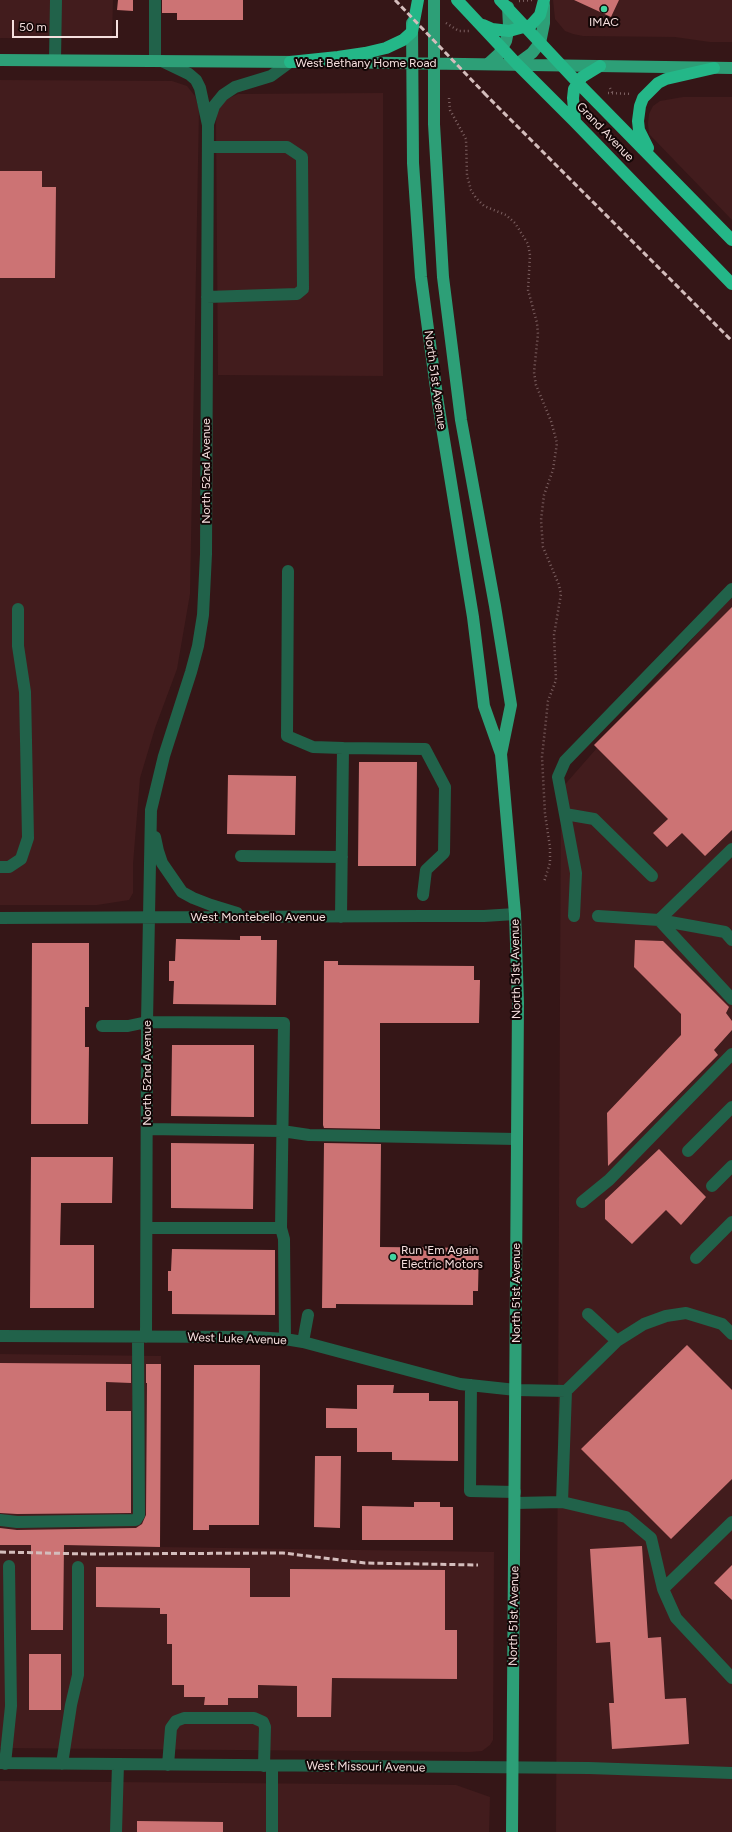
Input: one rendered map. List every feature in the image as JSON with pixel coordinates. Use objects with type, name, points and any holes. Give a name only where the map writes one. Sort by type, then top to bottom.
[{"type":"highway","points":[[290,62],[338,58],[365,53],[386,48],[403,40],[412,32],[418,0]]},
{"type":"highway","name":"Grand Avenue","points":[[457,0],[517,64],[576,122],[732,284]]},
{"type":"highway","points":[[480,24],[492,29],[509,31],[526,27],[536,21],[540,15],[544,0]]},
{"type":"highway","name":"Grand Avenue","points":[[509,3],[526,27],[540,43],[732,240]]},
{"type":"highway","points":[[576,122],[573,98],[574,89],[577,82],[587,73],[600,66]]},
{"type":"highway","points":[[655,161],[639,130],[638,113],[643,98],[658,83],[666,79],[714,68]]},
{"type":"main road","name":"North 51st Avenue","points":[[412,0],[413,120],[416,214],[420,269],[436,395],[471,606],[484,706],[501,754],[515,914],[518,1003],[512,1832]]},
{"type":"main road","name":"North 51st Avenue","points":[[434,0],[434,124],[443,277],[461,420],[495,606],[511,705],[501,754]]},
{"type":"main road","points":[[517,64],[532,53],[540,43],[544,23],[544,0]]},
{"type":"main road","points":[[488,64],[503,48],[509,31],[509,3]]},
{"type":"main road","name":"West Bethany Home Road","points":[[0,60],[159,60],[732,68]]},
{"type":"street","points":[[55,60],[56,0]]},
{"type":"street","points":[[155,0],[159,60]]},
{"type":"street","name":"North 52nd Avenue","points":[[0,1520],[17,1522],[136,1520],[139,1515],[142,1337],[146,1228],[147,1022],[151,810],[164,756],[193,666],[203,615],[206,554],[208,125],[200,88],[196,80],[189,74],[159,60]]},
{"type":"street","name":"North 52nd Avenue","points":[[208,125],[214,106],[222,95],[235,87],[271,76],[290,62]]},
{"type":"street","points":[[207,297],[297,294],[303,290],[302,157],[287,147],[208,147]]},
{"type":"street","points":[[288,572],[287,736],[313,747],[424,749],[445,788],[444,853],[426,870],[423,895]]},
{"type":"street","points":[[574,916],[576,873],[558,777],[565,761],[732,589]]},
{"type":"street","points":[[0,867],[9,867],[21,859],[28,838],[26,692],[18,646],[18,609]]},
{"type":"street","points":[[341,917],[343,748]]},
{"type":"street","name":"North 52nd Avenue","points":[[151,810],[158,851],[168,874],[182,892],[211,905],[250,916]]},
{"type":"street","points":[[566,814],[594,819],[652,876]]},
{"type":"street","points":[[659,920],[732,849]]},
{"type":"street","points":[[241,856],[342,857]]},
{"type":"street","name":"West Montebello Avenue","points":[[0,918],[484,916],[515,914]]},
{"type":"street","points":[[598,916],[659,920],[730,934]]},
{"type":"street","points":[[659,920],[732,999]]},
{"type":"street","points":[[102,1026],[128,1026],[147,1022],[284,1023],[281,1228],[284,1239],[285,1339]]},
{"type":"street","points":[[582,1202],[609,1180],[732,1054]]},
{"type":"street","points":[[688,1151],[732,1107]]},
{"type":"street","points":[[147,1129],[282,1131],[309,1135],[516,1139]]},
{"type":"street","points":[[712,1186],[732,1166]]},
{"type":"street","points":[[696,1258],[732,1222]]},
{"type":"street","points":[[146,1228],[281,1228]]},
{"type":"street","points":[[562,1502],[566,1392],[617,1341],[644,1324],[666,1316],[686,1313],[722,1324],[732,1334]]},
{"type":"street","points":[[588,1314],[617,1341]]},
{"type":"street","points":[[303,1342],[308,1315]]},
{"type":"street","name":"West Luke Avenue","points":[[0,1336],[254,1337],[285,1339],[303,1342],[406,1370],[471,1385],[516,1390],[566,1392]]},
{"type":"street","points":[[471,1385],[470,1491],[562,1502],[626,1517],[651,1538],[663,1589],[676,1618],[732,1678]]},
{"type":"street","points":[[663,1589],[732,1522]]},
{"type":"street","points":[[2,1764],[11,1706],[9,1566]]},
{"type":"street","points":[[62,1764],[71,1705],[78,1675],[78,1567]]},
{"type":"street","points":[[168,1765],[171,1728],[176,1721],[184,1718],[254,1718],[263,1722],[265,1727],[272,1832]]},
{"type":"street","name":"West Missouri Avenue","points":[[2,1764],[590,1768],[732,1773]]},
{"type":"street","points":[[116,1832],[118,1764]]},
{"type":"path","points":[[509,3],[534,0]]},
{"type":"path","points":[[442,20],[459,31],[469,31]]},
{"type":"path","points":[[610,88],[613,94]]},
{"type":"path","points":[[608,93],[636,94]]},
{"type":"path","points":[[449,98],[450,110],[466,139],[467,174],[471,190],[484,206],[506,215],[515,223],[528,244],[530,255],[528,290],[537,323],[538,334],[534,372],[536,385],[551,421],[557,443],[553,470],[544,495],[541,520],[543,547],[559,585],[560,594],[554,635],[556,680],[548,701],[542,757],[545,814],[550,847],[550,863],[544,882]]},
{"type":"shaded area","points":[[0,0],[113,0],[112,39],[0,38]]},
{"type":"shaded area","points":[[553,0],[732,0],[732,42],[710,42],[675,37],[583,36],[573,34],[565,31],[555,19]]},
{"type":"shaded area","points":[[0,80],[172,81],[187,86],[195,96],[199,109],[190,594],[177,669],[155,728],[140,778],[133,864],[133,893],[129,900],[97,905],[0,905]]},
{"type":"shaded area","points":[[383,93],[383,376],[218,375],[216,123],[217,113],[221,104],[225,100],[238,94]]},
{"type":"shaded area","points":[[683,97],[732,97],[732,220],[649,134],[649,114],[653,106],[660,101]]},
{"type":"shaded area","points":[[732,594],[732,1832],[556,1832],[561,789]]},
{"type":"shaded area","points":[[0,1354],[161,1356],[160,1547],[494,1552],[493,1740],[490,1745],[482,1751],[470,1752],[0,1748]]},
{"type":"shaded area","points":[[0,1781],[456,1785],[490,1797],[489,1832],[0,1832]]},
{"type":"building","points":[[118,0],[133,0],[133,11],[117,10]]},
{"type":"building","points":[[162,0],[243,0],[243,20],[177,20],[177,13],[162,13]]},
{"type":"building","name":"IMAC","points":[[574,0],[619,0],[611,17]]},
{"type":"building","points":[[0,171],[42,171],[42,187],[56,187],[55,278],[0,278]]},
{"type":"building","points":[[732,607],[732,830],[705,856],[682,833],[667,847],[653,833],[668,819],[594,745]]},
{"type":"building","points":[[359,762],[417,762],[416,866],[358,866]]},
{"type":"building","points":[[228,775],[296,776],[295,835],[227,834]]},
{"type":"building","points":[[240,936],[261,936],[261,940],[277,940],[276,1005],[173,1004],[174,981],[169,981],[169,961],[175,961],[176,939],[240,940]]},
{"type":"building","points":[[635,940],[663,941],[729,1007],[726,1013],[732,1021],[732,1030],[714,1050],[718,1055],[608,1166],[607,1113],[681,1035],[681,1014],[634,967]]},
{"type":"building","points":[[32,943],[89,943],[89,1007],[85,1007],[85,1047],[89,1047],[88,1124],[31,1124]]},
{"type":"building","points":[[324,961],[338,961],[338,965],[474,966],[474,980],[480,980],[479,1023],[380,1023],[380,1129],[324,1128],[323,1125]]},
{"type":"building","points":[[172,1045],[254,1045],[254,1117],[171,1116]]},
{"type":"building","points":[[171,1143],[254,1144],[253,1209],[171,1208]]},
{"type":"building","points":[[324,1143],[381,1144],[380,1247],[479,1248],[478,1291],[473,1291],[473,1305],[336,1304],[336,1308],[322,1308]]},
{"type":"building","points":[[659,1149],[706,1197],[681,1225],[666,1210],[632,1244],[605,1219],[605,1200]]},
{"type":"building","points":[[31,1157],[113,1157],[112,1203],[61,1203],[60,1245],[94,1245],[94,1308],[30,1308]]},
{"type":"building","points":[[172,1249],[275,1250],[275,1315],[172,1314],[172,1291],[168,1291],[168,1271],[171,1271]]},
{"type":"building","points":[[687,1345],[732,1390],[732,1479],[671,1539],[581,1449]]},
{"type":"building","points":[[0,1363],[131,1364],[131,1383],[106,1382],[106,1411],[131,1411],[131,1513],[0,1513]]},
{"type":"building","points":[[146,1364],[161,1364],[160,1547],[64,1545],[63,1630],[31,1630],[31,1545],[0,1545],[0,1528],[17,1530],[136,1528],[142,1524],[146,1515]]},
{"type":"building","points":[[194,1365],[260,1365],[259,1525],[209,1525],[209,1530],[193,1530]]},
{"type":"building","points":[[357,1385],[394,1385],[393,1393],[429,1393],[429,1401],[458,1401],[458,1461],[392,1460],[392,1452],[357,1452],[357,1428],[326,1428],[326,1408],[357,1409]]},
{"type":"building","points":[[315,1456],[341,1456],[340,1528],[314,1527]]},
{"type":"building","points":[[414,1502],[440,1502],[440,1507],[453,1507],[453,1540],[362,1540],[362,1506],[414,1507]]},
{"type":"building","points":[[642,1546],[648,1638],[661,1637],[665,1699],[686,1698],[689,1744],[612,1749],[609,1703],[614,1703],[610,1642],[596,1643],[590,1549]]},
{"type":"building","points":[[732,1565],[732,1600],[714,1583]]},
{"type":"building","points":[[96,1567],[250,1568],[250,1597],[290,1597],[290,1569],[445,1570],[445,1630],[457,1630],[457,1679],[332,1678],[331,1717],[297,1717],[297,1686],[258,1685],[258,1698],[228,1698],[228,1705],[204,1705],[205,1697],[184,1697],[184,1685],[172,1685],[172,1644],[167,1644],[167,1614],[160,1614],[160,1608],[96,1607]]},
{"type":"building","points":[[29,1654],[61,1654],[61,1710],[29,1710]]},
{"type":"building","points":[[137,1821],[223,1822],[223,1832],[137,1832]]},
{"type":"railway","points":[[395,0],[487,96]]},
{"type":"railway","points":[[484,93],[732,341]]},
{"type":"railway","points":[[0,1552],[88,1554],[283,1553],[365,1563],[478,1565]]},
{"type":"place","name":"IMAC","points":[[604,9]]},
{"type":"place","name":"Run 'Em Again Electric Motors","points":[[393,1257]]}]
